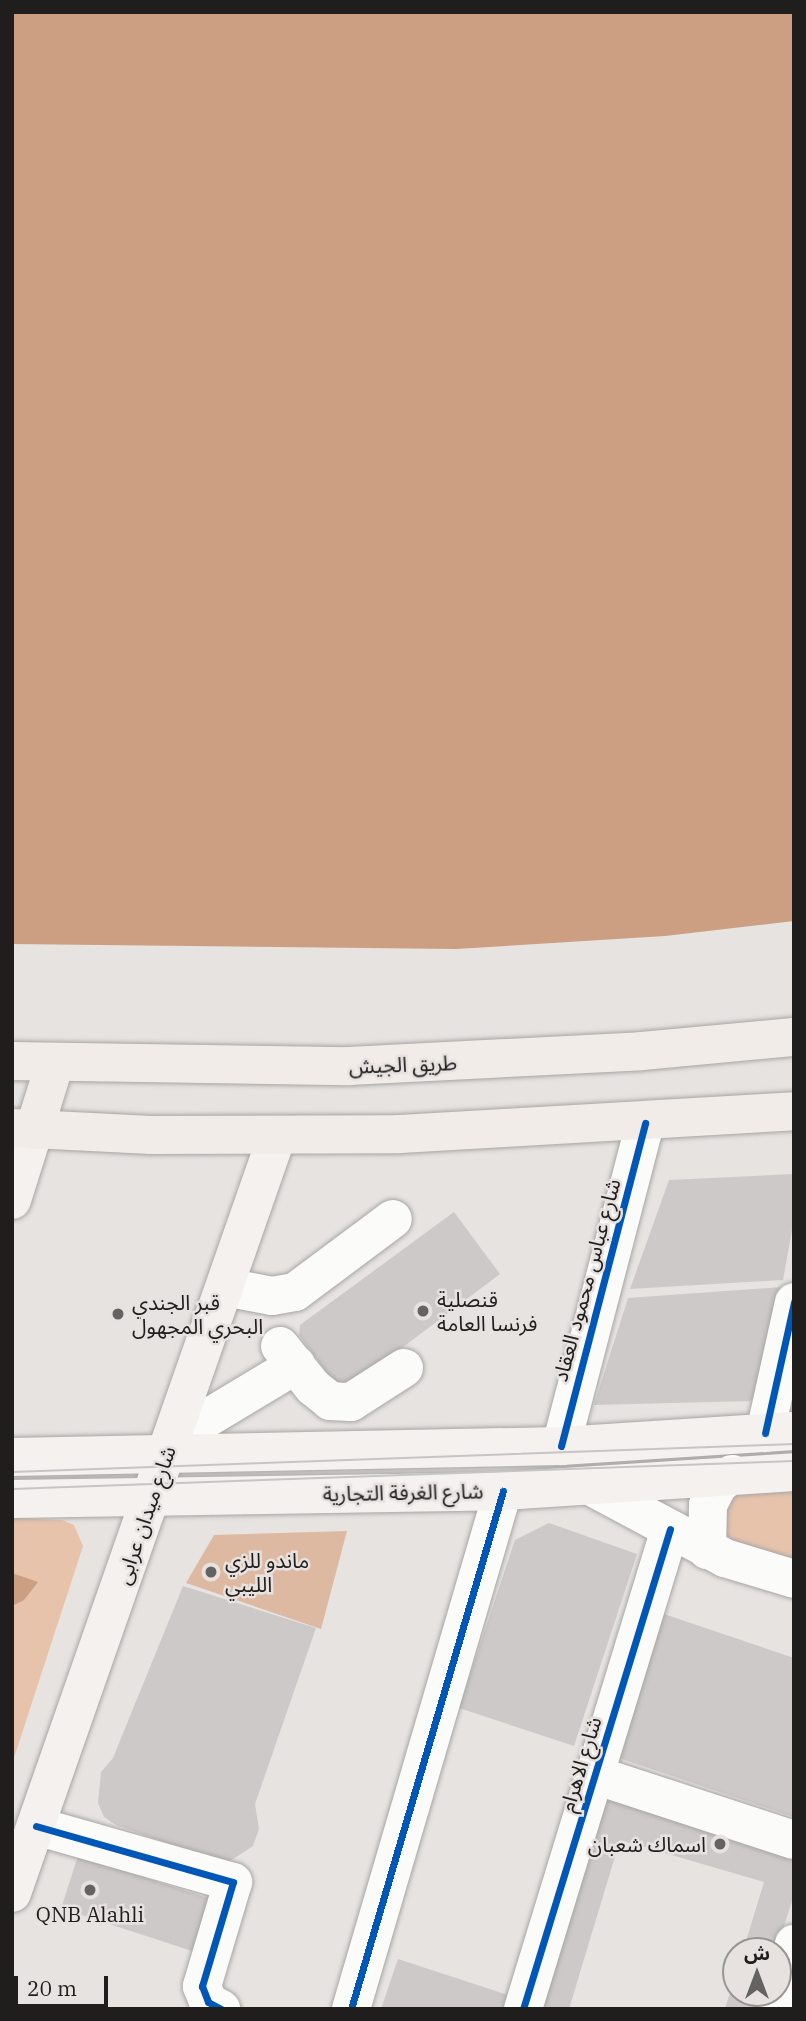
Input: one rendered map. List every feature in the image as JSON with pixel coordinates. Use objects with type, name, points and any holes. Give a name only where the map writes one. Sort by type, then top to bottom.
[{"type":"highway","name":"طريق الجيش","points":[[12,1061],[202,1067],[402,1064],[642,1051],[794,1037]]},
{"type":"highway","points":[[55,1063],[23,1129],[277,1136],[645,1123],[794,1111]]},
{"type":"main road","points":[[12,1200],[23,1129]]},
{"type":"main road","name":"شارع ميدان عرابى","points":[[12,1893],[277,1136]]},
{"type":"main road","name":"شارع الغرفة التجارية","points":[[12,1457],[169,1446],[561,1446],[779,1432]]},
{"type":"main road","name":"شارع الغرفة التجارية","points":[[12,1499],[503,1491],[794,1472]]},
{"type":"street","name":"شارع عباس محمود العقاد","points":[[561,1446],[645,1123]]},
{"type":"street","points":[[225,1287],[272,1296],[295,1292],[393,1219]]},
{"type":"street","points":[[779,1432],[794,1302]]},
{"type":"street","points":[[169,1446],[288,1356],[330,1401],[351,1402],[404,1368]]},
{"type":"street","points":[[707,1550],[708,1505],[718,1485],[732,1474]]},
{"type":"street","points":[[592,1486],[707,1550],[794,1579]]},
{"type":"street","points":[[351,2009],[503,1491]]},
{"type":"street","name":"شارع الاهرام","points":[[523,2009],[670,1530]]},
{"type":"street","points":[[595,1775],[794,1840]]},
{"type":"street","points":[[36,1826],[233,1882],[212,1997]]},
{"type":"street","points":[[775,2009],[794,1944]]},
{"type":"shaded area","points":[[12,12],[794,12],[794,921],[665,936],[456,949],[12,944]]},
{"type":"shaded area","points":[[794,1483],[794,1561],[731,1540],[722,1531],[728,1496]]},
{"type":"shaded area","points":[[12,1518],[62,1520],[74,1525],[83,1546],[12,1764]]},
{"type":"shaded area","points":[[347,1531],[321,1629],[186,1583],[214,1535]]},
{"type":"shaded area","points":[[12,1573],[38,1582],[24,1600],[12,1606]]},
{"type":"building","points":[[794,1174],[794,1219],[783,1280],[630,1289],[669,1180]]},
{"type":"building","points":[[454,1212],[500,1274],[342,1393],[299,1335],[300,1325]]},
{"type":"building","points":[[782,1287],[763,1393],[750,1401],[594,1405],[628,1298]]},
{"type":"building","points":[[549,1523],[637,1554],[574,1746],[459,1708],[515,1540]]},
{"type":"building","points":[[183,1586],[316,1628],[255,1804],[259,1829],[253,1846],[230,1861],[217,1861],[116,1825],[104,1817],[98,1803],[101,1772],[113,1758]]},
{"type":"building","points":[[661,1613],[794,1658],[794,1817],[613,1756]]},
{"type":"building","points":[[603,1793],[794,1852],[794,1895],[780,1937],[747,1937],[764,1882],[620,1840],[569,2009],[535,2009]]},
{"type":"building","points":[[78,1856],[212,1900],[195,1952],[61,1908]]},
{"type":"building","points":[[398,1959],[508,1995],[503,2009],[381,2009]]},
{"type":"building","points":[[726,2007],[759,2007],[758,2009]]},
{"type":"tram line","points":[[12,1472],[794,1444]]},
{"type":"tram line","points":[[12,1489],[794,1461]]},
{"type":"cycle path","points":[[561,1446],[645,1123]]},
{"type":"cycle path","points":[[765,1433],[794,1302]]},
{"type":"cycle path","points":[[351,2009],[503,1491]]},
{"type":"cycle path","points":[[523,2009],[670,1529]]},
{"type":"cycle path","points":[[36,1826],[233,1882],[202,1986],[208,2002],[221,2009]]},
{"type":"place","name":"قنصلية فرنسا العامة","points":[[423,1311]]},
{"type":"place","name":"قبر الجندي البحري المجهول","points":[[118,1314]]},
{"type":"place","name":"ماندو للزي الليبي","points":[[211,1572]]},
{"type":"place","name":"اسماك شعبان","points":[[720,1844]]},
{"type":"place","name":"QNB Alahli","points":[[90,1890]]}]
